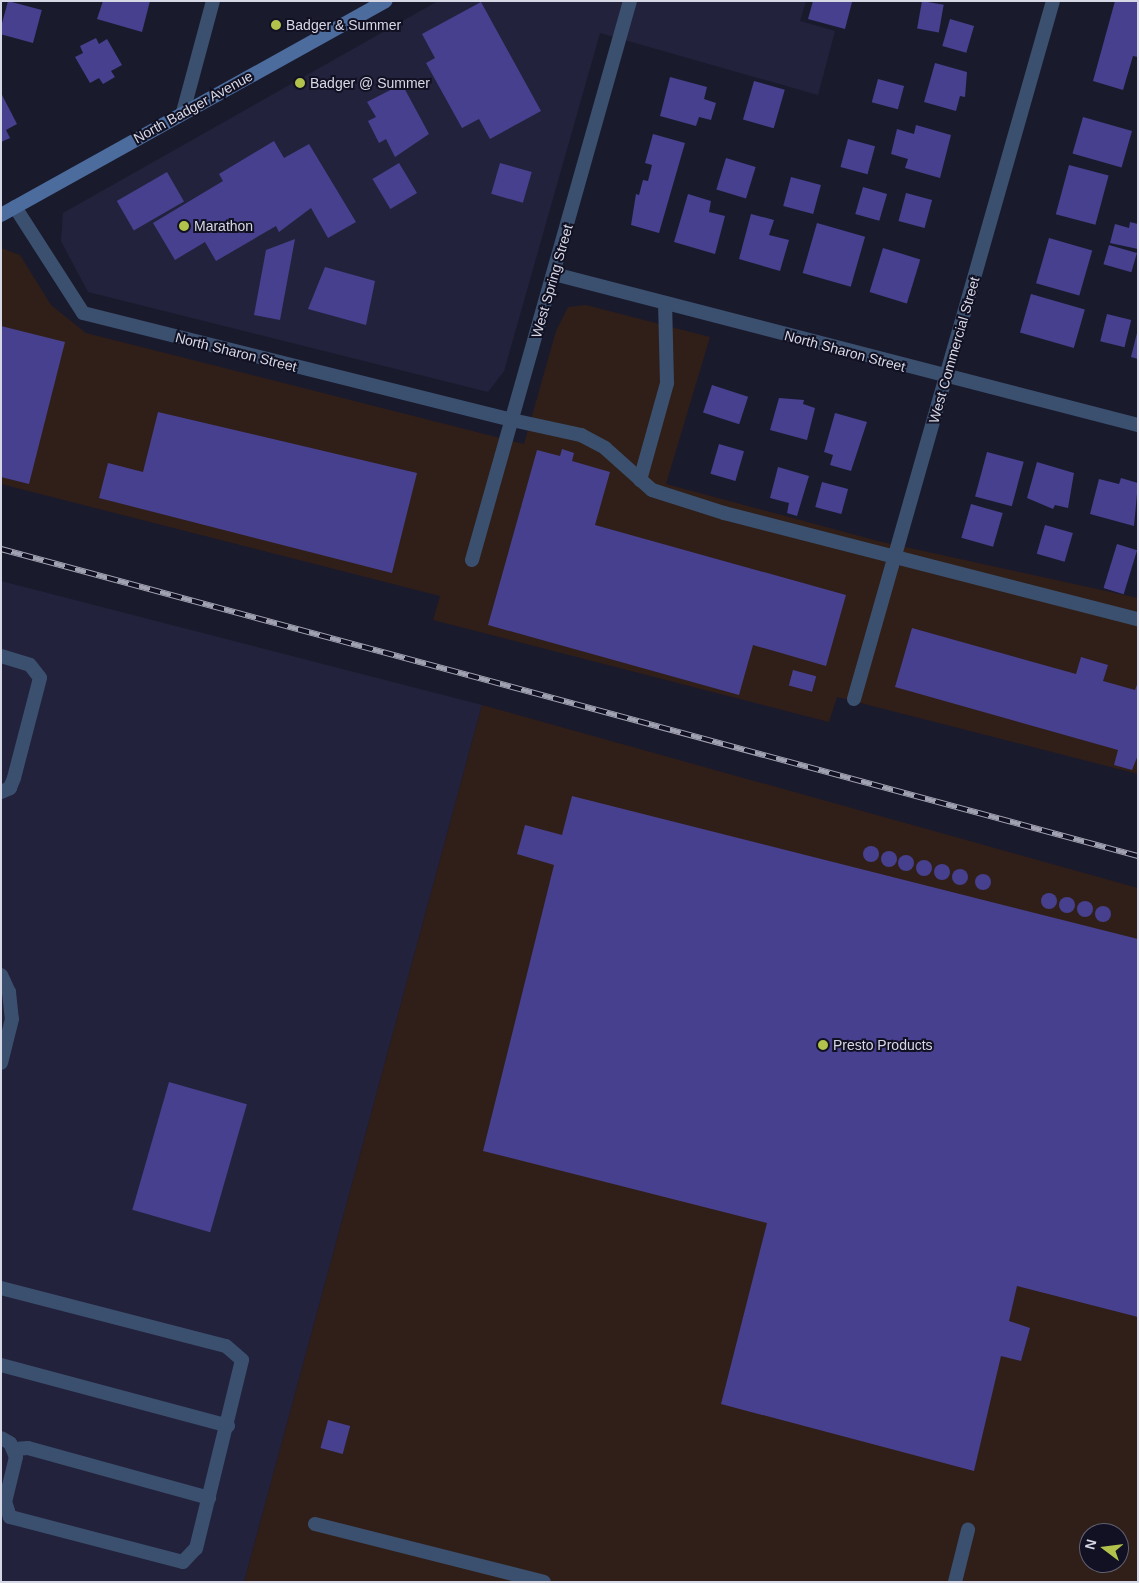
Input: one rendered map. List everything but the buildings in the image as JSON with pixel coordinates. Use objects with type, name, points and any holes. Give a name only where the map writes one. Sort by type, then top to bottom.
[{"type":"main road","name":"North Badger Avenue","points":[[1,215],[183,112],[386,1]]},
{"type":"street","points":[[183,112],[213,1]]},
{"type":"street","name":"West Spring Street","points":[[472,560],[630,1]]},
{"type":"street","name":"West Commercial Street","points":[[854,699],[1053,1]]},
{"type":"street","name":"North Sharon Street","points":[[16,207],[83,314],[512,420],[582,435],[605,448],[652,490],[724,513],[894,560],[1138,619]]},
{"type":"street","name":"North Sharon Street","points":[[554,274],[946,378],[1138,425]]},
{"type":"street","points":[[640,480],[667,383],[665,303]]},
{"type":"street","points":[[1,656],[30,665],[40,678],[14,778],[10,788],[1,792]]},
{"type":"street","points":[[1,975],[10,992],[12,1019],[1,1063]]},
{"type":"street","points":[[1,1288],[237,1352],[242,1371],[209,1498],[191,1558],[174,1562],[10,1516],[5,1502],[15,1449]]},
{"type":"street","points":[[1,1365],[228,1426]]},
{"type":"street","points":[[1,1438],[15,1449],[28,1448],[209,1498]]},
{"type":"street","points":[[315,1524],[544,1582]]},
{"type":"street","points":[[955,1582],[968,1530]]},
{"type":"shaded area","points":[[438,1],[806,1],[800,21],[835,31],[818,95],[600,33],[504,371],[488,392],[88,292],[61,241],[63,213]]},
{"type":"shaded area","points":[[1,248],[20,255],[51,305],[86,333],[524,444],[556,331],[568,307],[586,305],[710,337],[666,484],[878,541],[1138,598],[1138,774],[837,697],[829,722],[433,620],[440,596],[1,484]]},
{"type":"shaded area","points":[[1,581],[482,705],[244,1582],[1,1582]]},
{"type":"shaded area","points":[[482,705],[1138,888],[1138,1582],[244,1582]]},
{"type":"railway","points":[[1,549],[1138,856]]},
{"type":"place","name":"Badger & Summer","points":[[276,25]]},
{"type":"place","name":"Badger @ Summer","points":[[300,83]]},
{"type":"place","name":"Marathon","points":[[184,226]]},
{"type":"place","name":"Presto Products","points":[[823,1045]]}]
